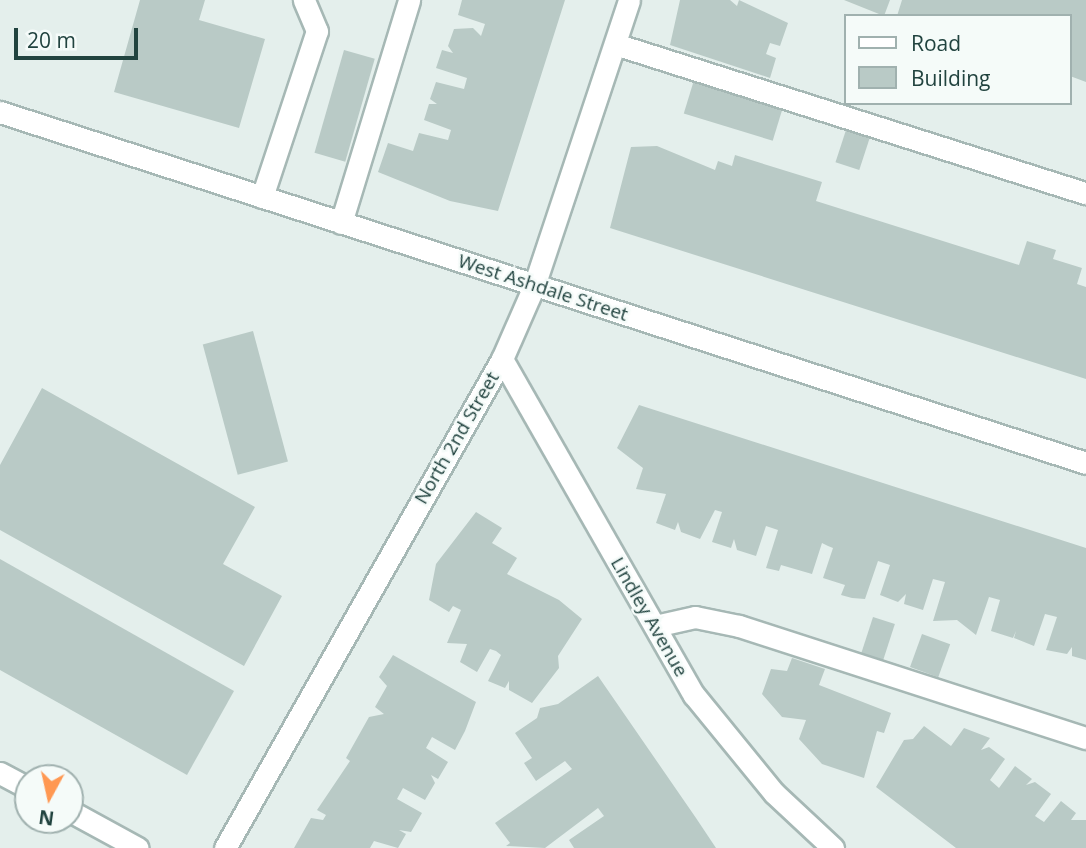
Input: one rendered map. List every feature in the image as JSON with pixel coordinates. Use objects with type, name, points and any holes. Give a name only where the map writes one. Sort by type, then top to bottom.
[{"type":"street","points":[[262,197],[317,31],[304,0]]},
{"type":"street","points":[[341,223],[410,0]]},
{"type":"street","name":"North 2nd Street","points":[[225,848],[502,359],[534,286],[629,0]]},
{"type":"street","points":[[615,44],[1086,193]]},
{"type":"street","name":"West Ashdale Street","points":[[0,112],[1086,463]]},
{"type":"street","name":"Lindley Avenue","points":[[502,359],[694,695],[774,793],[833,848]]},
{"type":"street","points":[[655,626],[695,617],[739,626],[1086,738]]},
{"type":"street","points":[[84,819],[138,848]]},
{"type":"building","points":[[140,0],[205,0],[199,20],[265,39],[239,128],[114,92]]},
{"type":"building","points":[[462,0],[565,0],[498,211],[450,201],[378,172],[388,143],[413,151],[419,133],[448,140],[451,130],[424,120],[429,104],[437,104],[430,99],[436,82],[464,89],[467,78],[436,68],[442,50],[453,53],[448,46],[454,29],[473,28],[481,36],[485,24],[458,15]]},
{"type":"building","points":[[680,0],[730,0],[737,6],[739,0],[788,23],[780,46],[770,43],[766,54],[776,58],[770,78],[670,45]]},
{"type":"building","points":[[844,0],[890,0],[885,14]]},
{"type":"building","points":[[902,0],[1086,0],[1086,82],[1072,77],[1072,14],[898,14]]},
{"type":"building","points":[[344,50],[375,59],[345,162],[315,153]]},
{"type":"building","points":[[694,80],[783,107],[773,141],[684,113]]},
{"type":"building","points":[[846,130],[870,138],[859,170],[835,162]]},
{"type":"building","points":[[657,146],[715,170],[718,161],[732,166],[735,155],[822,182],[816,201],[1019,265],[1027,241],[1056,250],[1053,259],[1082,268],[1077,284],[1086,287],[1086,379],[610,228],[631,147]]},
{"type":"building","points":[[253,331],[288,461],[238,475],[203,344]]},
{"type":"building","points":[[42,388],[255,507],[223,564],[282,596],[244,666],[0,530],[0,465]]},
{"type":"building","points":[[639,405],[1086,548],[1086,660],[1072,656],[1072,647],[1067,654],[1046,650],[1057,617],[1045,614],[1034,646],[1014,638],[1016,631],[1013,638],[991,631],[1000,600],[989,597],[976,635],[957,620],[933,621],[945,582],[933,579],[923,610],[904,604],[906,594],[898,602],[880,595],[890,565],[878,561],[865,599],[852,598],[841,595],[845,585],[823,578],[833,548],[822,543],[812,574],[781,565],[779,571],[766,568],[778,530],[766,526],[756,556],[737,550],[734,539],[731,548],[712,542],[722,512],[715,510],[700,539],[681,532],[678,522],[675,530],[656,523],[666,494],[636,489],[643,468],[617,448]]},
{"type":"building","points":[[476,512],[502,528],[492,543],[517,558],[507,574],[559,600],[582,619],[558,656],[559,668],[532,703],[509,690],[509,681],[505,688],[488,681],[501,655],[496,651],[490,649],[477,672],[460,662],[467,644],[447,643],[461,610],[453,606],[449,612],[429,600],[436,564]]},
{"type":"building","points":[[0,559],[234,691],[187,775],[0,670]]},
{"type":"building","points":[[873,617],[895,624],[883,660],[861,653]]},
{"type":"building","points":[[922,634],[950,644],[938,677],[910,667]]},
{"type":"building","points":[[393,655],[476,702],[465,731],[455,750],[432,737],[426,748],[448,762],[438,779],[431,775],[435,783],[425,800],[403,788],[397,799],[422,813],[411,832],[399,830],[406,834],[398,848],[374,841],[370,848],[294,848],[311,818],[323,820],[326,815],[317,810],[350,761],[346,758],[369,717],[384,714],[375,707],[387,686],[379,677]]},
{"type":"building","points":[[792,658],[825,669],[819,685],[891,713],[884,733],[877,731],[864,778],[822,764],[799,739],[806,720],[782,717],[762,694],[771,669],[787,671]]},
{"type":"building","points":[[598,676],[716,848],[574,848],[569,840],[604,816],[598,808],[545,848],[506,846],[510,843],[495,823],[572,769],[565,761],[536,781],[524,763],[532,758],[515,733],[537,718],[540,708],[558,704]]},
{"type":"building","points":[[924,726],[951,746],[964,728],[990,738],[981,750],[989,747],[1005,759],[990,780],[999,788],[1015,766],[1032,779],[1026,785],[1035,782],[1051,794],[1035,816],[1044,822],[1061,801],[1076,813],[1071,820],[1086,820],[1086,848],[956,848],[876,787],[904,740],[913,739]]}]
